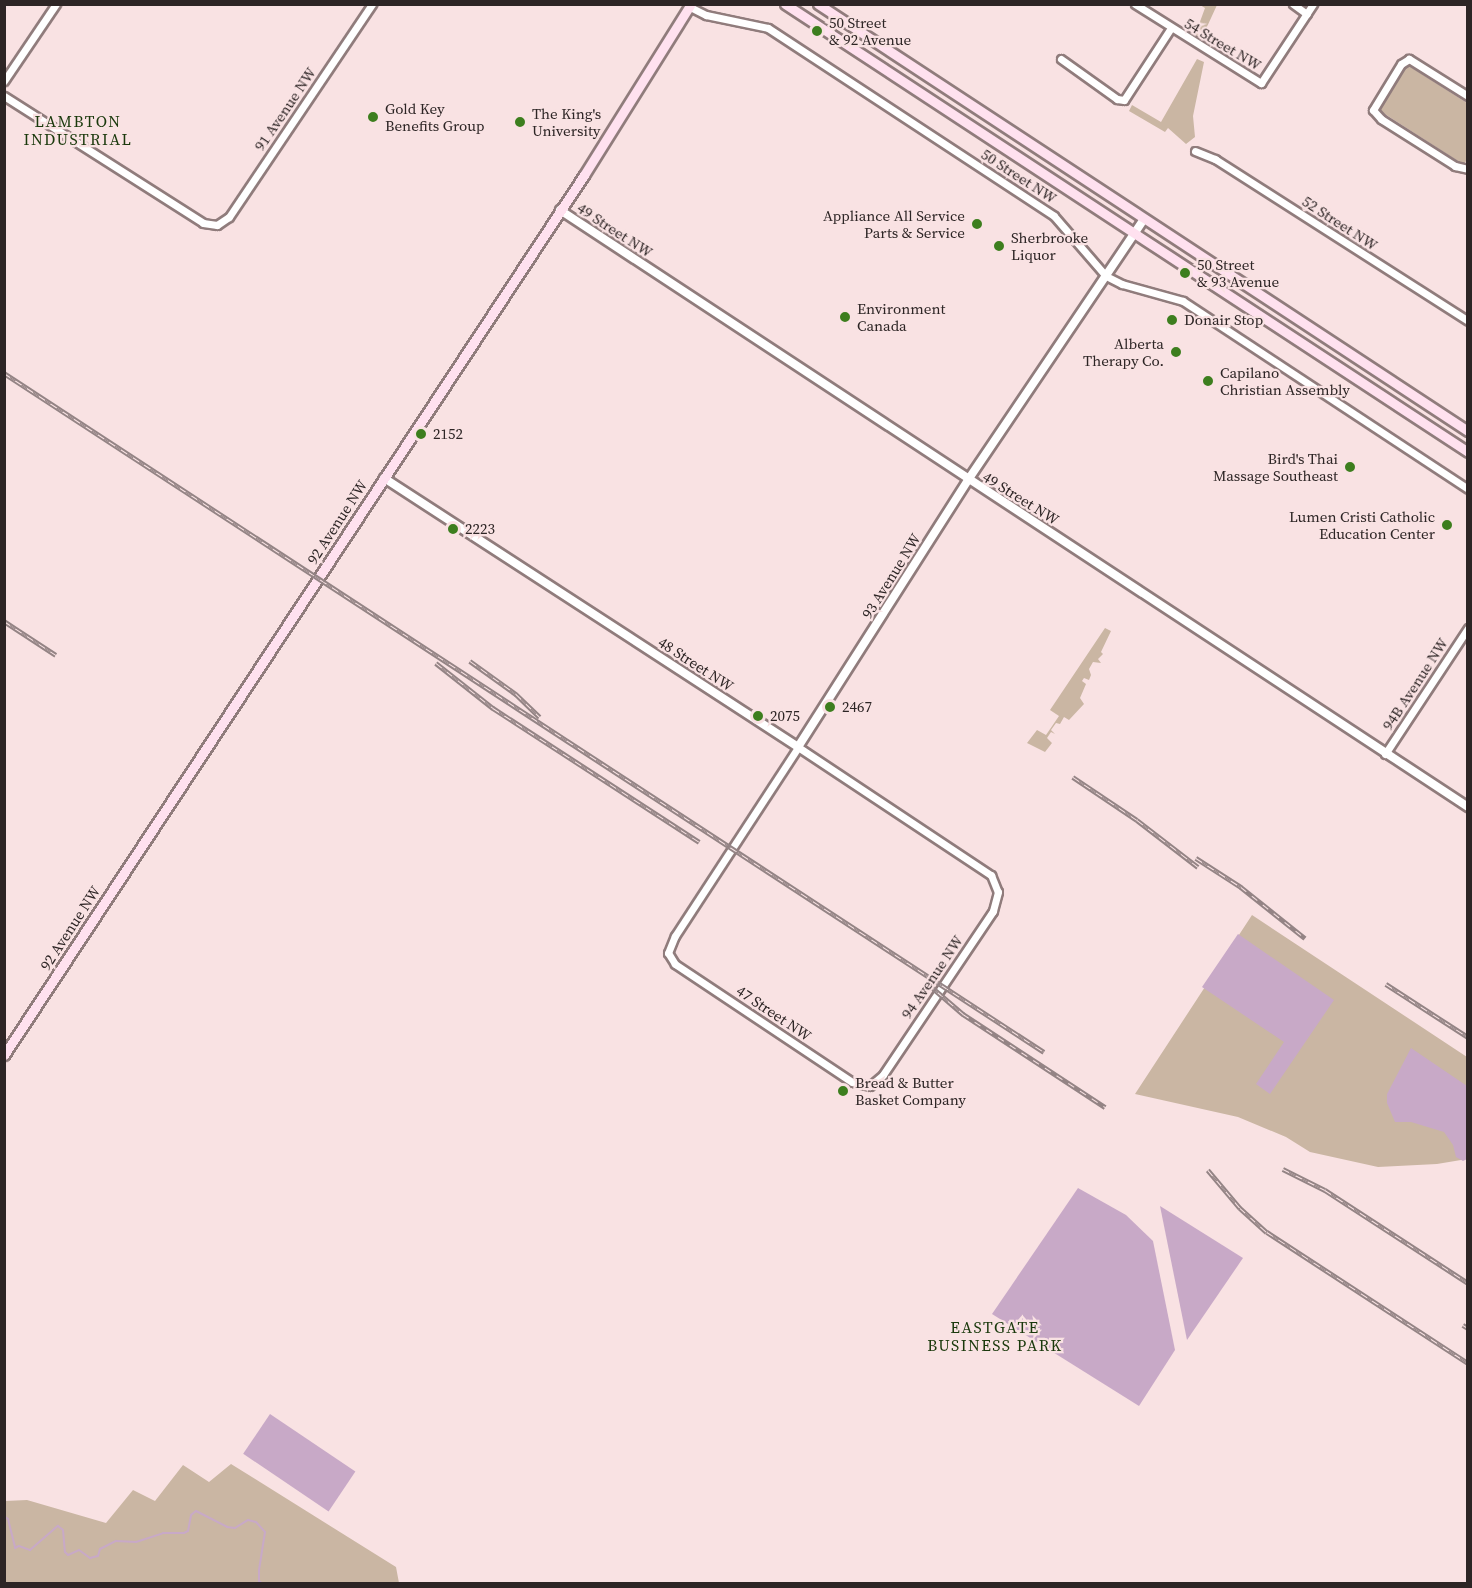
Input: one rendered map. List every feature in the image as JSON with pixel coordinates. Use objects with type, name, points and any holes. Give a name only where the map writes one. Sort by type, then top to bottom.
[{"type":"main road","name":"50 Street NW","points":[[785,4],[1467,452]]},
{"type":"main road","points":[[818,4],[1467,431]]},
{"type":"main road","name":"92 Avenue NW","points":[[4,1055],[560,210],[691,6]]},
{"type":"street","points":[[4,81],[56,4]]},
{"type":"street","name":"91 Avenue NW","points":[[4,96],[197,219],[217,225],[229,217],[372,4]]},
{"type":"street","name":"54 Street NW","points":[[1135,4],[1261,83],[1307,14]]},
{"type":"street","points":[[1293,4],[1307,14],[1313,4]]},
{"type":"street","name":"50 Street NW","points":[[691,6],[706,15],[768,28],[1054,216],[1106,276],[1122,284],[1183,301],[1467,489]]},
{"type":"street","name":"54 Street NW","points":[[1061,59],[1117,99],[1124,100],[1170,28]]},
{"type":"street","points":[[1467,96],[1409,60],[1401,64],[1375,104],[1374,112],[1455,166],[1467,170]]},
{"type":"street","name":"52 Street NW","points":[[1196,152],[1215,159],[1467,321]]},
{"type":"street","name":"49 Street NW","points":[[560,210],[1467,807]]},
{"type":"street","name":"93 Avenue NW","points":[[668,953],[675,936],[968,480],[1144,219]]},
{"type":"street","name":"48 Street NW","points":[[384,478],[991,875]]},
{"type":"street","name":"94B Avenue NW","points":[[1385,754],[1467,628]]},
{"type":"street","name":"94 Avenue NW","points":[[870,1086],[883,1074],[993,910],[998,892],[991,875]]},
{"type":"street","name":"47 Street NW","points":[[668,953],[675,964],[852,1082],[870,1086]]},
{"type":"shaded area","points":[[1200,5],[1217,5],[1200,42],[1194,38],[1205,8]]},
{"type":"shaded area","points":[[1197,59],[1204,62],[1193,116],[1195,137],[1186,144],[1168,128],[1165,132],[1129,111],[1132,105],[1161,122]]},
{"type":"shaded area","points":[[1406,64],[1467,103],[1467,159],[1464,165],[1377,109]]},
{"type":"shaded area","points":[[1105,628],[1111,631],[1101,652],[1103,654],[1098,659],[1101,663],[1093,662],[1089,669],[1091,675],[1089,680],[1084,678],[1082,681],[1086,684],[1080,698],[1084,704],[1069,720],[1064,717],[1060,724],[1056,723],[1051,730],[1055,734],[1051,732],[1047,738],[1052,743],[1045,752],[1027,743],[1037,730],[1046,735],[1059,716],[1050,710]]},
{"type":"shaded area","points":[[1252,915],[1467,1057],[1467,1159],[1437,1164],[1378,1167],[1310,1152],[1286,1137],[1238,1117],[1135,1094]]},
{"type":"shaded area","points":[[1238,934],[1334,1000],[1270,1094],[1256,1084],[1284,1042],[1202,987]]},
{"type":"shaded area","points":[[1411,1048],[1467,1086],[1467,1159],[1463,1161],[1456,1157],[1453,1145],[1444,1132],[1411,1122],[1395,1122],[1387,1103],[1387,1094]]},
{"type":"shaded area","points":[[1078,1188],[1126,1215],[1153,1241],[1175,1350],[1139,1406],[992,1314]]},
{"type":"shaded area","points":[[1160,1206],[1243,1258],[1187,1340]]},
{"type":"shaded area","points":[[270,1414],[355,1472],[329,1511],[243,1454]]},
{"type":"shaded area","points":[[231,1464],[396,1567],[399,1583],[5,1583],[5,1501],[27,1500],[106,1523],[133,1490],[155,1501],[183,1465],[209,1482]]},
{"type":"waterway","points":[[4,1516],[8,1519],[15,1548],[19,1546],[30,1550],[58,1526],[63,1530],[65,1552],[68,1555],[79,1550],[90,1558],[98,1556],[100,1549],[116,1541],[136,1542],[163,1533],[184,1533],[188,1531],[191,1515],[196,1511],[227,1527],[235,1528],[248,1520],[256,1522],[265,1532],[259,1570],[259,1581],[263,1584]]},
{"type":"railway","points":[[4,373],[1044,1052]]},
{"type":"railway","points":[[4,621],[56,655]]},
{"type":"railway","points":[[470,661],[516,694],[540,717]]},
{"type":"railway","points":[[436,663],[493,708],[699,842]]},
{"type":"railway","points":[[1073,777],[1137,820],[1198,867]]},
{"type":"railway","points":[[1196,858],[1241,887],[1305,938]]},
{"type":"railway","points":[[927,983],[963,1014],[1105,1107]]},
{"type":"railway","points":[[1386,984],[1468,1037]]},
{"type":"railway","points":[[1283,1169],[1325,1190],[1468,1283]]},
{"type":"railway","points":[[1208,1170],[1240,1208],[1267,1232],[1468,1363]]},
{"type":"railway","points":[[1463,1325],[1468,1328]]},
{"type":"place","name":"50 Street & 92 Avenue","points":[[817,31]]},
{"type":"place","name":"Gold Key Benefits Group","points":[[373,117]]},
{"type":"place","name":"The King's University","points":[[520,122]]},
{"type":"place","name":"Appliance All Service Parts & Service","points":[[977,224]]},
{"type":"place","name":"Sherbrooke Liquor","points":[[999,246]]},
{"type":"place","name":"50 Street & 93 Avenue","points":[[1185,273]]},
{"type":"place","name":"Environment Canada","points":[[845,317]]},
{"type":"place","name":"Donair Stop","points":[[1172,320]]},
{"type":"place","name":"Alberta Therapy Co.","points":[[1176,352]]},
{"type":"place","name":"Capilano Christian Assembly","points":[[1208,381]]},
{"type":"place","name":"2152","points":[[421,434]]},
{"type":"place","name":"Bird's Thai Massage Southeast","points":[[1350,467]]},
{"type":"place","name":"Lumen Cristi Catholic Education Center","points":[[1447,525]]},
{"type":"place","name":"2223","points":[[453,529]]},
{"type":"place","name":"2467","points":[[830,707]]},
{"type":"place","name":"2075","points":[[758,716]]},
{"type":"place","name":"Bread & Butter Basket Company","points":[[843,1091]]},
{"type":"district","name":"LAMBTON INDUSTRIAL","points":[[78,130]]},
{"type":"district","name":"EASTGATE BUSINESS PARK","points":[[995,1336]]}]
